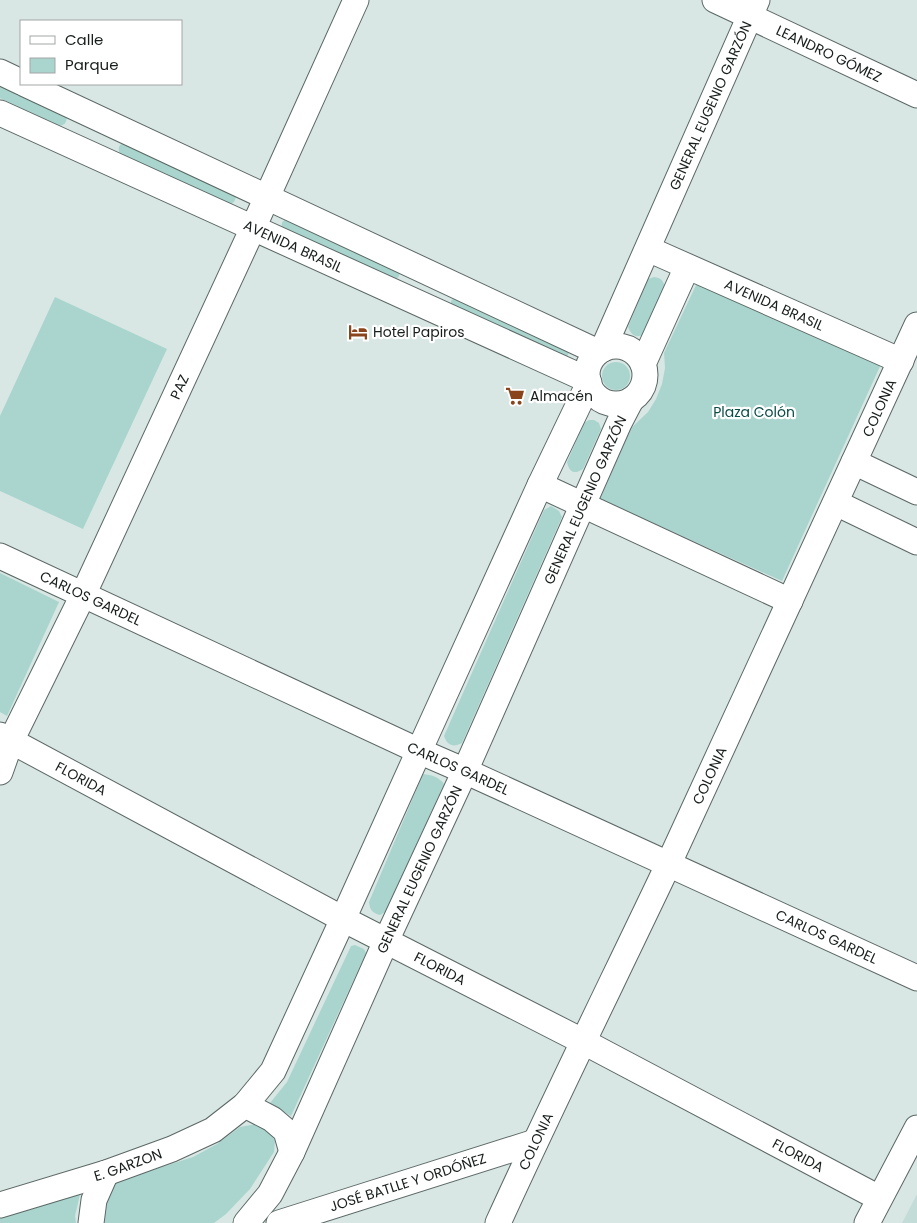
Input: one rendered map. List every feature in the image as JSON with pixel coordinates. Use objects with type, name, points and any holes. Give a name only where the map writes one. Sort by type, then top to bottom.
[{"type":"street","name":"PAZ","points":[[0,772],[6,738],[83,595],[356,0]]},
{"type":"street","name":"LEANDRO GÓMEZ","points":[[715,0],[754,8],[917,95]]},
{"type":"street","name":"GENERAL EUGENIO GARZÓN","points":[[600,350],[648,249],[754,8]]},
{"type":"street","points":[[0,72],[20,82]]},
{"type":"street","points":[[27,85],[600,350]]},
{"type":"street","name":"AVENIDA BRASIL","points":[[0,112],[588,382]]},
{"type":"street","name":"AVENIDA BRASIL","points":[[648,249],[901,361]]},
{"type":"street","points":[[643,364],[687,267]]},
{"type":"street","name":"COLONIA","points":[[498,1223],[836,504],[917,325]]},
{"type":"street","points":[[292,1152],[286,1131],[272,1119],[246,1105],[273,1071],[344,919],[588,382],[588,370],[592,360],[600,350],[614,346],[626,347],[636,354],[643,364],[646,374],[644,384],[639,393],[632,400],[622,403],[611,403],[601,400],[593,392],[588,382]]},
{"type":"street","name":"GENERAL EUGENIO GARZÓN","points":[[246,1223],[270,1194],[292,1152],[632,400]]},
{"type":"street","points":[[854,462],[917,492]]},
{"type":"street","points":[[540,485],[790,602]]},
{"type":"street","points":[[836,504],[917,542]]},
{"type":"street","name":"CARLOS GARDEL","points":[[0,556],[419,751],[917,978]]},
{"type":"street","name":"FLORIDA","points":[[6,738],[344,919],[584,1042],[879,1198]]},
{"type":"street","name":"E. GARZON","points":[[0,1205],[106,1173],[172,1149],[213,1130],[246,1105]]},
{"type":"street","points":[[867,1223],[917,1128]]},
{"type":"street","name":"JOSÉ BATLLE Y ORDÓÑEZ","points":[[279,1223],[536,1142]]},
{"type":"street","points":[[91,1223],[94,1200],[106,1173]]},
{"type":"shaded area","points":[[917,1194],[917,1223],[902,1223]]},
{"type":"green space","points":[[0,83],[67,117],[66,122],[59,126],[0,98]]},
{"type":"green space","points":[[127,142],[236,196],[235,201],[229,205],[120,154],[119,146]]},
{"type":"green space","points":[[290,218],[400,272],[398,277],[392,281],[283,230],[282,222]]},
{"type":"green space","points":[[654,277],[661,280],[665,287],[644,334],[636,336],[632,334],[628,327],[648,279]]},
{"type":"green space","name":"Plaza Colón","points":[[697,283],[882,362],[782,581],[600,499],[630,429],[648,412],[656,399],[662,384],[665,368],[664,353]]},
{"type":"green space","points":[[55,297],[167,349],[83,529],[0,491],[0,416]]},
{"type":"green space","points":[[454,298],[569,351],[568,355],[566,358],[451,304]]},
{"type":"green space","points":[[616,362],[626,366],[630,376],[626,386],[616,390],[606,386],[602,376],[606,366]]},
{"type":"green space","points":[[589,420],[599,423],[601,429],[583,469],[572,472],[567,462],[584,423]]},
{"type":"green space","points":[[551,506],[559,511],[562,517],[462,743],[451,745],[444,736],[544,510]]},
{"type":"green space","points":[[0,573],[59,602],[7,716],[0,712]]},
{"type":"green space","points":[[423,774],[435,777],[444,784],[385,912],[380,915],[372,911],[369,902]]},
{"type":"green space","points":[[355,945],[364,949],[366,953],[291,1116],[270,1103],[287,1082],[351,946]]},
{"type":"green space","points":[[256,1124],[269,1130],[275,1141],[274,1152],[250,1189],[226,1214],[214,1223],[103,1223],[102,1214],[109,1189],[118,1181],[193,1157],[217,1144],[240,1127]]},
{"type":"green space","points":[[81,1190],[75,1216],[76,1223],[0,1223],[0,1215]]},
{"type":"place","name":"Hotel Papiros","points":[[358,332]]},
{"type":"place","name":"Almacén","points":[[515,396]]}]
